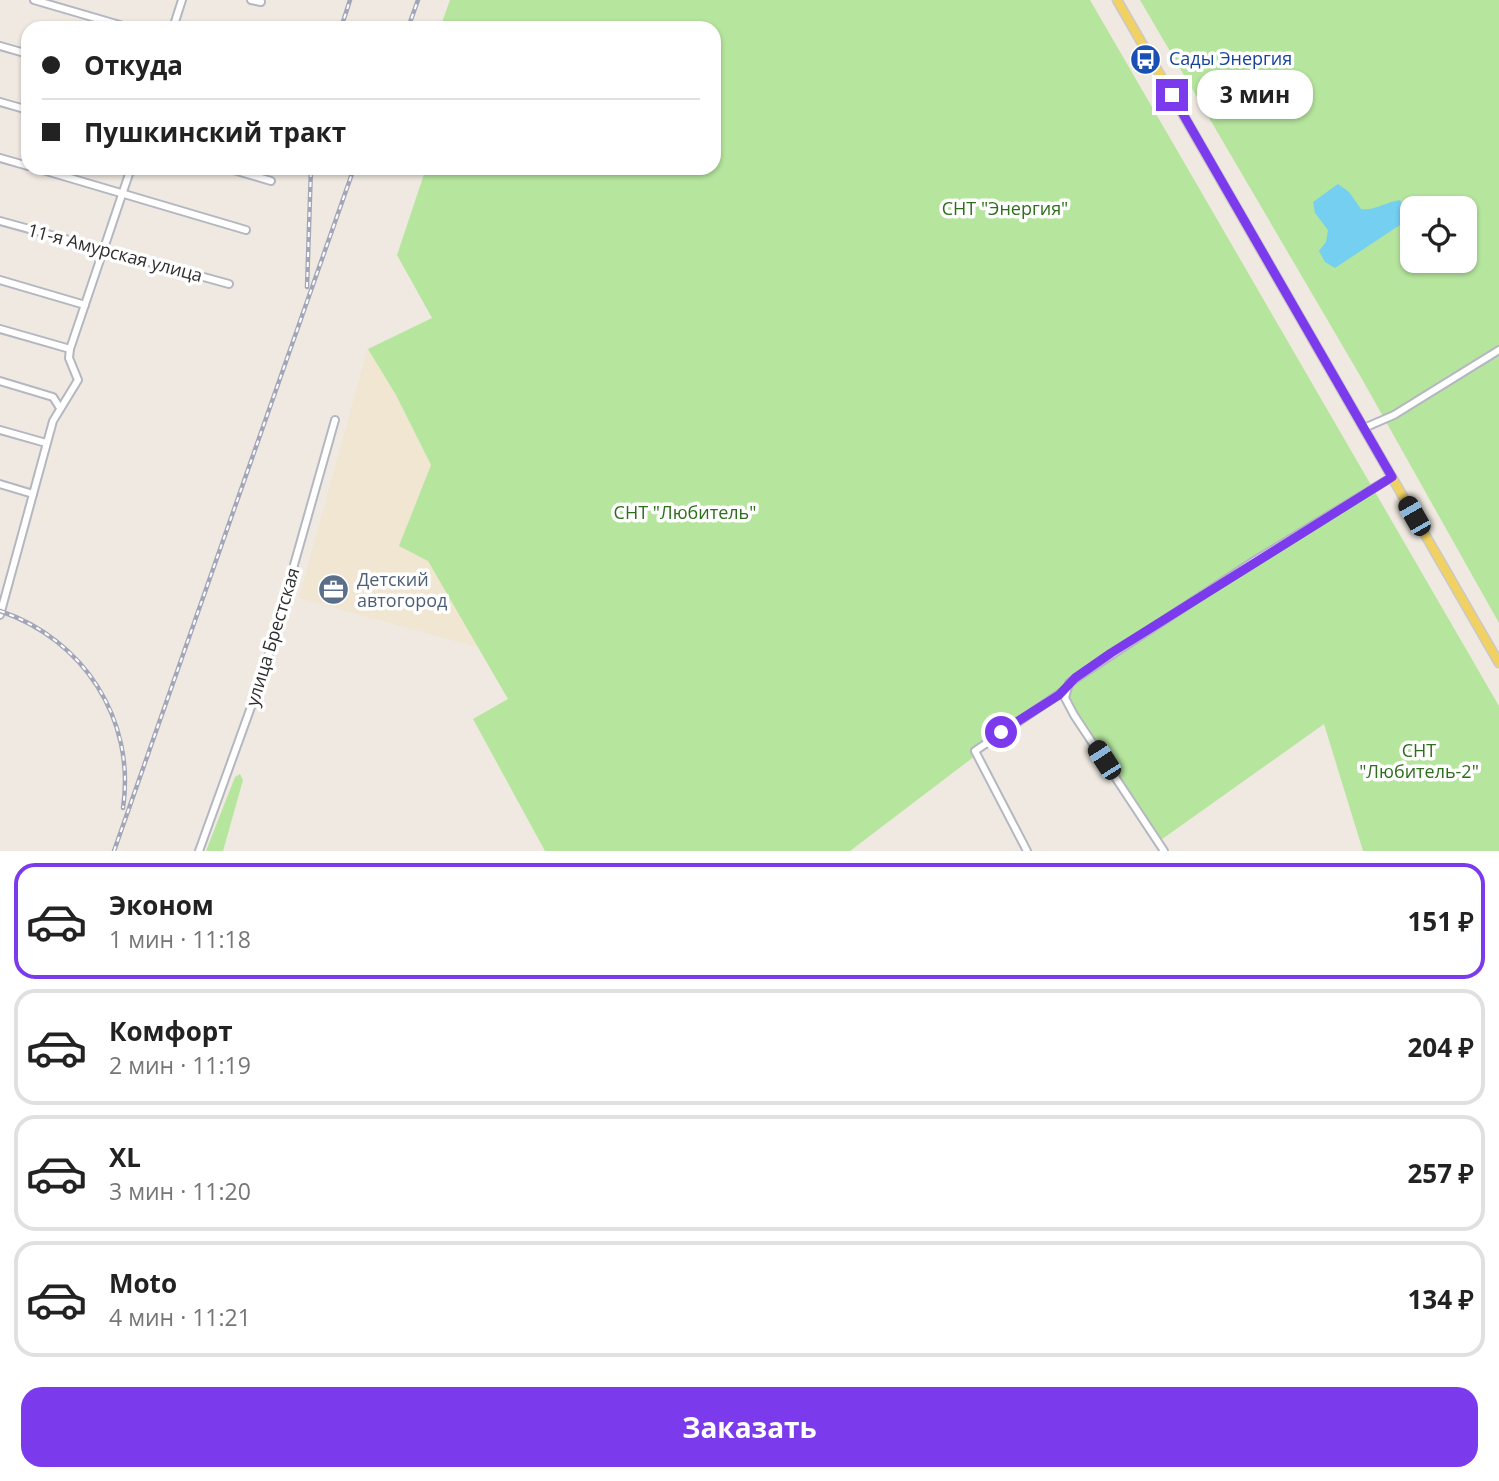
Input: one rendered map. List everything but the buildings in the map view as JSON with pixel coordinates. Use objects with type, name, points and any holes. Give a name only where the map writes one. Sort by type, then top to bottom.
[{"type":"main road","points":[[1117,0],[1499,663]]},
{"type":"street","points":[[34,0],[106,21]]},
{"type":"street","points":[[175,21],[182,0]]},
{"type":"street","points":[[251,0],[261,2]]},
{"type":"street","points":[[0,46],[21,52]]},
{"type":"street","points":[[0,102],[21,108]]},
{"type":"street","points":[[0,158],[21,164]]},
{"type":"street","points":[[60,175],[246,230]]},
{"type":"street","points":[[0,615],[46,443],[60,408],[78,380],[69,358],[70,349],[128,175]]},
{"type":"street","points":[[251,175],[271,181]]},
{"type":"street","name":"11-я Амурская улица","points":[[0,221],[229,284]]},
{"type":"street","points":[[0,280],[85,305]]},
{"type":"street","points":[[0,329],[70,349]]},
{"type":"street","points":[[1364,428],[1394,415],[1499,350]]},
{"type":"street","points":[[0,381],[53,397],[60,408]]},
{"type":"street","name":"улица Брестская","points":[[199,851],[264,671],[335,420]]},
{"type":"street","points":[[0,430],[46,443]]},
{"type":"street","points":[[1027,851],[975,751],[1065,690],[1075,678],[1111,653],[1392,477]]},
{"type":"street","points":[[0,484],[33,494]]},
{"type":"street","points":[[1065,690],[1065,698],[1074,715],[1164,851]]},
{"type":"shaded area","points":[[368,348],[396,395],[431,465],[399,546],[428,561],[480,648],[299,598]]},
{"type":"green space","name":"СНТ \"Любитель\"","points":[[450,0],[1090,0],[1499,706],[1499,851],[1363,851],[1324,724],[1158,842],[1063,689],[850,851],[545,851],[473,719],[508,699],[428,561],[399,546],[431,465],[396,395],[368,349],[432,318],[397,255],[424,175],[721,175],[721,21],[442,21]]},
{"type":"green space","points":[[1140,0],[1499,0],[1499,623],[1362,379]]},
{"type":"green space","points":[[240,774],[243,780],[223,851],[206,851],[235,777]]},
{"type":"water","points":[[1338,184],[1349,192],[1361,209],[1371,209],[1400,200],[1400,225],[1335,268],[1325,262],[1319,251],[1326,242],[1328,230],[1315,213],[1313,202]]},
{"type":"railway","points":[[343,21],[350,0]]},
{"type":"railway","points":[[410,21],[418,0]]},
{"type":"railway","points":[[307,287],[311,175]]},
{"type":"railway","points":[[114,851],[352,175]]},
{"type":"railway","points":[[0,611],[30,624],[56,641],[79,662],[97,687],[112,714],[121,744],[125,775],[123,808]]},
{"type":"place","name":"Сады Энергия","points":[[1146,59]]},
{"type":"place","name":"Детский автогород","points":[[334,590]]},
{"type":"route","points":[[1001,732],[1059,695],[1075,678],[1111,653],[1287,540],[1392,477],[1172,95]]},
{"type":"park label","name":"СНТ \"Энергия\"","points":[[1005,209]]},
{"type":"park label","name":"СНТ \"Любитель-2\"","points":[[1419,761]]}]
